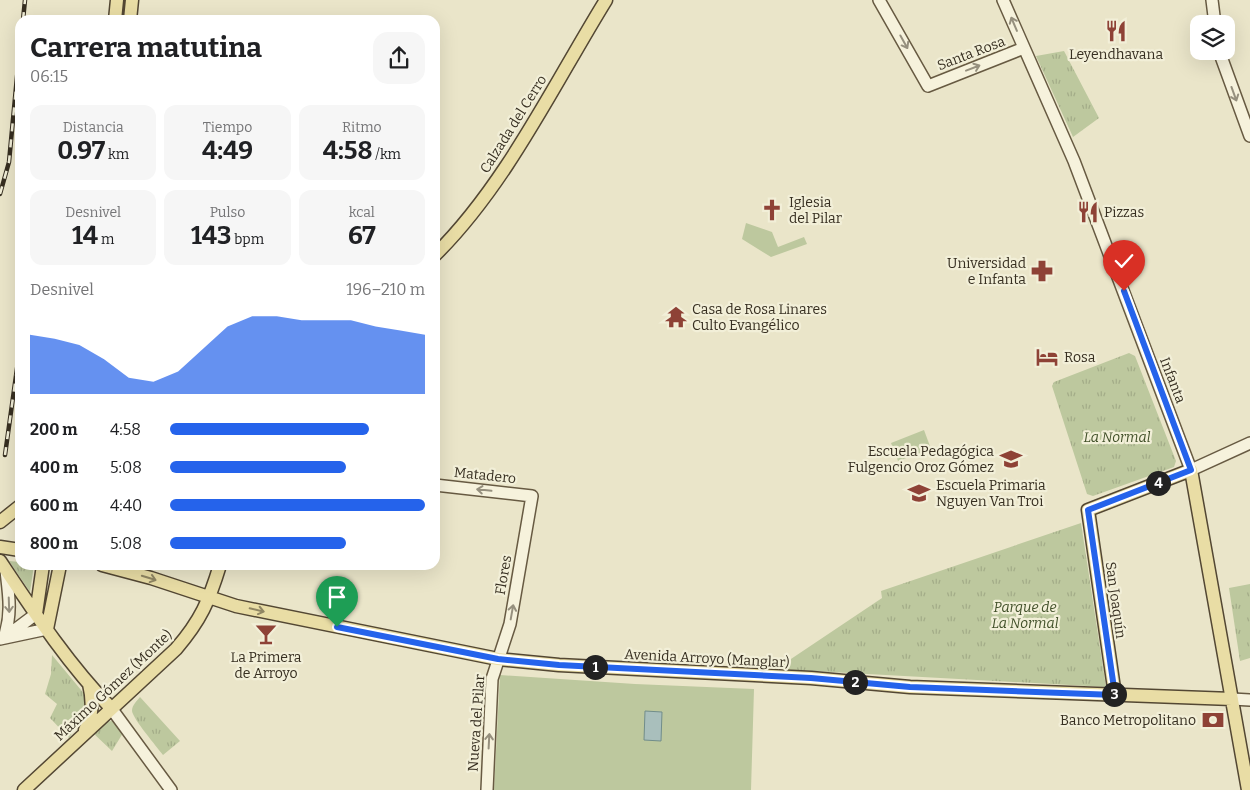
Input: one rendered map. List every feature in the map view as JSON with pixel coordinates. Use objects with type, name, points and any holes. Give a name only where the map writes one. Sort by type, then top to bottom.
[{"type":"main road","points":[[116,15],[118,0]]},
{"type":"main road","points":[[130,15],[132,0]]},
{"type":"main road","name":"Calzada del Cerro","points":[[440,250],[486,195],[540,113],[606,0]]},
{"type":"main road","name":"Santa Rosa","points":[[879,0],[928,86],[1024,48]]},
{"type":"main road","name":"Infanta","points":[[1003,0],[1074,160],[1191,470],[1248,790]]},
{"type":"main road","points":[[1212,0],[1214,15]]},
{"type":"main road","points":[[1222,60],[1250,136]]},
{"type":"main road","points":[[1191,470],[1250,443]]},
{"type":"main road","name":"San Joaquín","points":[[1115,695],[1088,510],[1191,470]]},
{"type":"main road","name":"Matadero","points":[[440,486],[532,496]]},
{"type":"main road","name":"Flores","points":[[498,659],[510,624],[532,496]]},
{"type":"main road","points":[[0,522],[15,510]]},
{"type":"main road","points":[[0,547],[15,549]]},
{"type":"main road","points":[[3,566],[47,630],[88,684],[111,708],[171,790]]},
{"type":"main road","points":[[2,639],[9,624],[10,607],[3,566]]},
{"type":"main road","points":[[2,639],[36,614],[41,570]]},
{"type":"main road","points":[[47,630],[59,570]]},
{"type":"main road","name":"Avenida Arroyo (Manglar)","points":[[121,570],[210,598],[281,616],[498,659],[559,665],[801,678],[910,687],[1232,699]]},
{"type":"main road","name":"Máximo Gómez (Monte)","points":[[24,790],[176,649],[199,620],[210,598],[218,570]]},
{"type":"main road","points":[[2,639],[47,630]]},
{"type":"main road","name":"Nueva del Pilar","points":[[487,790],[492,679],[498,659]]},
{"type":"main road","points":[[82,736],[90,721],[92,709],[92,697],[88,684]]},
{"type":"main road","points":[[1232,699],[1250,700]]},
{"type":"green space","points":[[1064,51],[1099,118],[1073,137],[1036,56]]},
{"type":"green space","points":[[746,223],[772,232],[778,247],[804,237],[807,244],[771,257],[742,239]]},
{"type":"green space","name":"La Normal","points":[[1129,353],[1135,356],[1176,461],[1174,467],[1093,496],[1087,494],[1052,386],[1054,382]]},
{"type":"green space","points":[[924,430],[931,449],[898,461],[891,443]]},
{"type":"green space","name":"Parque de La Normal","points":[[1081,523],[1106,687],[776,669],[882,598],[881,591]]},
{"type":"green space","points":[[9,561],[15,562],[15,570]]},
{"type":"green space","points":[[15,570],[33,570],[30,592]]},
{"type":"green space","points":[[1250,584],[1250,658],[1240,661],[1229,588]]},
{"type":"green space","points":[[52,655],[86,696],[85,713],[69,738],[50,718],[57,704],[45,694],[51,674]]},
{"type":"green space","points":[[500,675],[635,684],[754,689],[751,790],[494,790]]},
{"type":"green space","points":[[140,697],[180,741],[163,755],[133,715],[133,707]]},
{"type":"green space","points":[[113,721],[123,733],[112,751],[92,732],[102,722]]},
{"type":"water","points":[[645,711],[662,712],[661,741],[644,740]]},
{"type":"railway","points":[[24,15],[25,0]]},
{"type":"railway","points":[[0,194],[9,162],[15,98]]},
{"type":"railway","points":[[5,455],[15,383]]},
{"type":"place","name":"Leyendhavana","points":[[1116,31]]},
{"type":"place","name":"Iglesia del Pilar","points":[[772,210]]},
{"type":"place","name":"Pizzas","points":[[1088,212]]},
{"type":"place","name":"Universidad e Infanta","points":[[1042,271]]},
{"type":"place","name":"Casa de Rosa Linares Culto Evangélico","points":[[676,317]]},
{"type":"place","name":"Rosa","points":[[1047,357]]},
{"type":"place","name":"Escuela Pedagógica Fulgencio Oroz Gómez","points":[[1011,459]]},
{"type":"place","name":"Escuela Primaria Nguyen Van Troi","points":[[919,493]]},
{"type":"place","name":"La Primera de Arroyo","points":[[266,634]]},
{"type":"place","name":"Banco Metropolitano","points":[[1213,720]]},
{"type":"route","points":[[337,627],[498,659],[559,665],[811,678],[910,687],[1115,695],[1088,510],[1191,470],[1124,291]]}]
